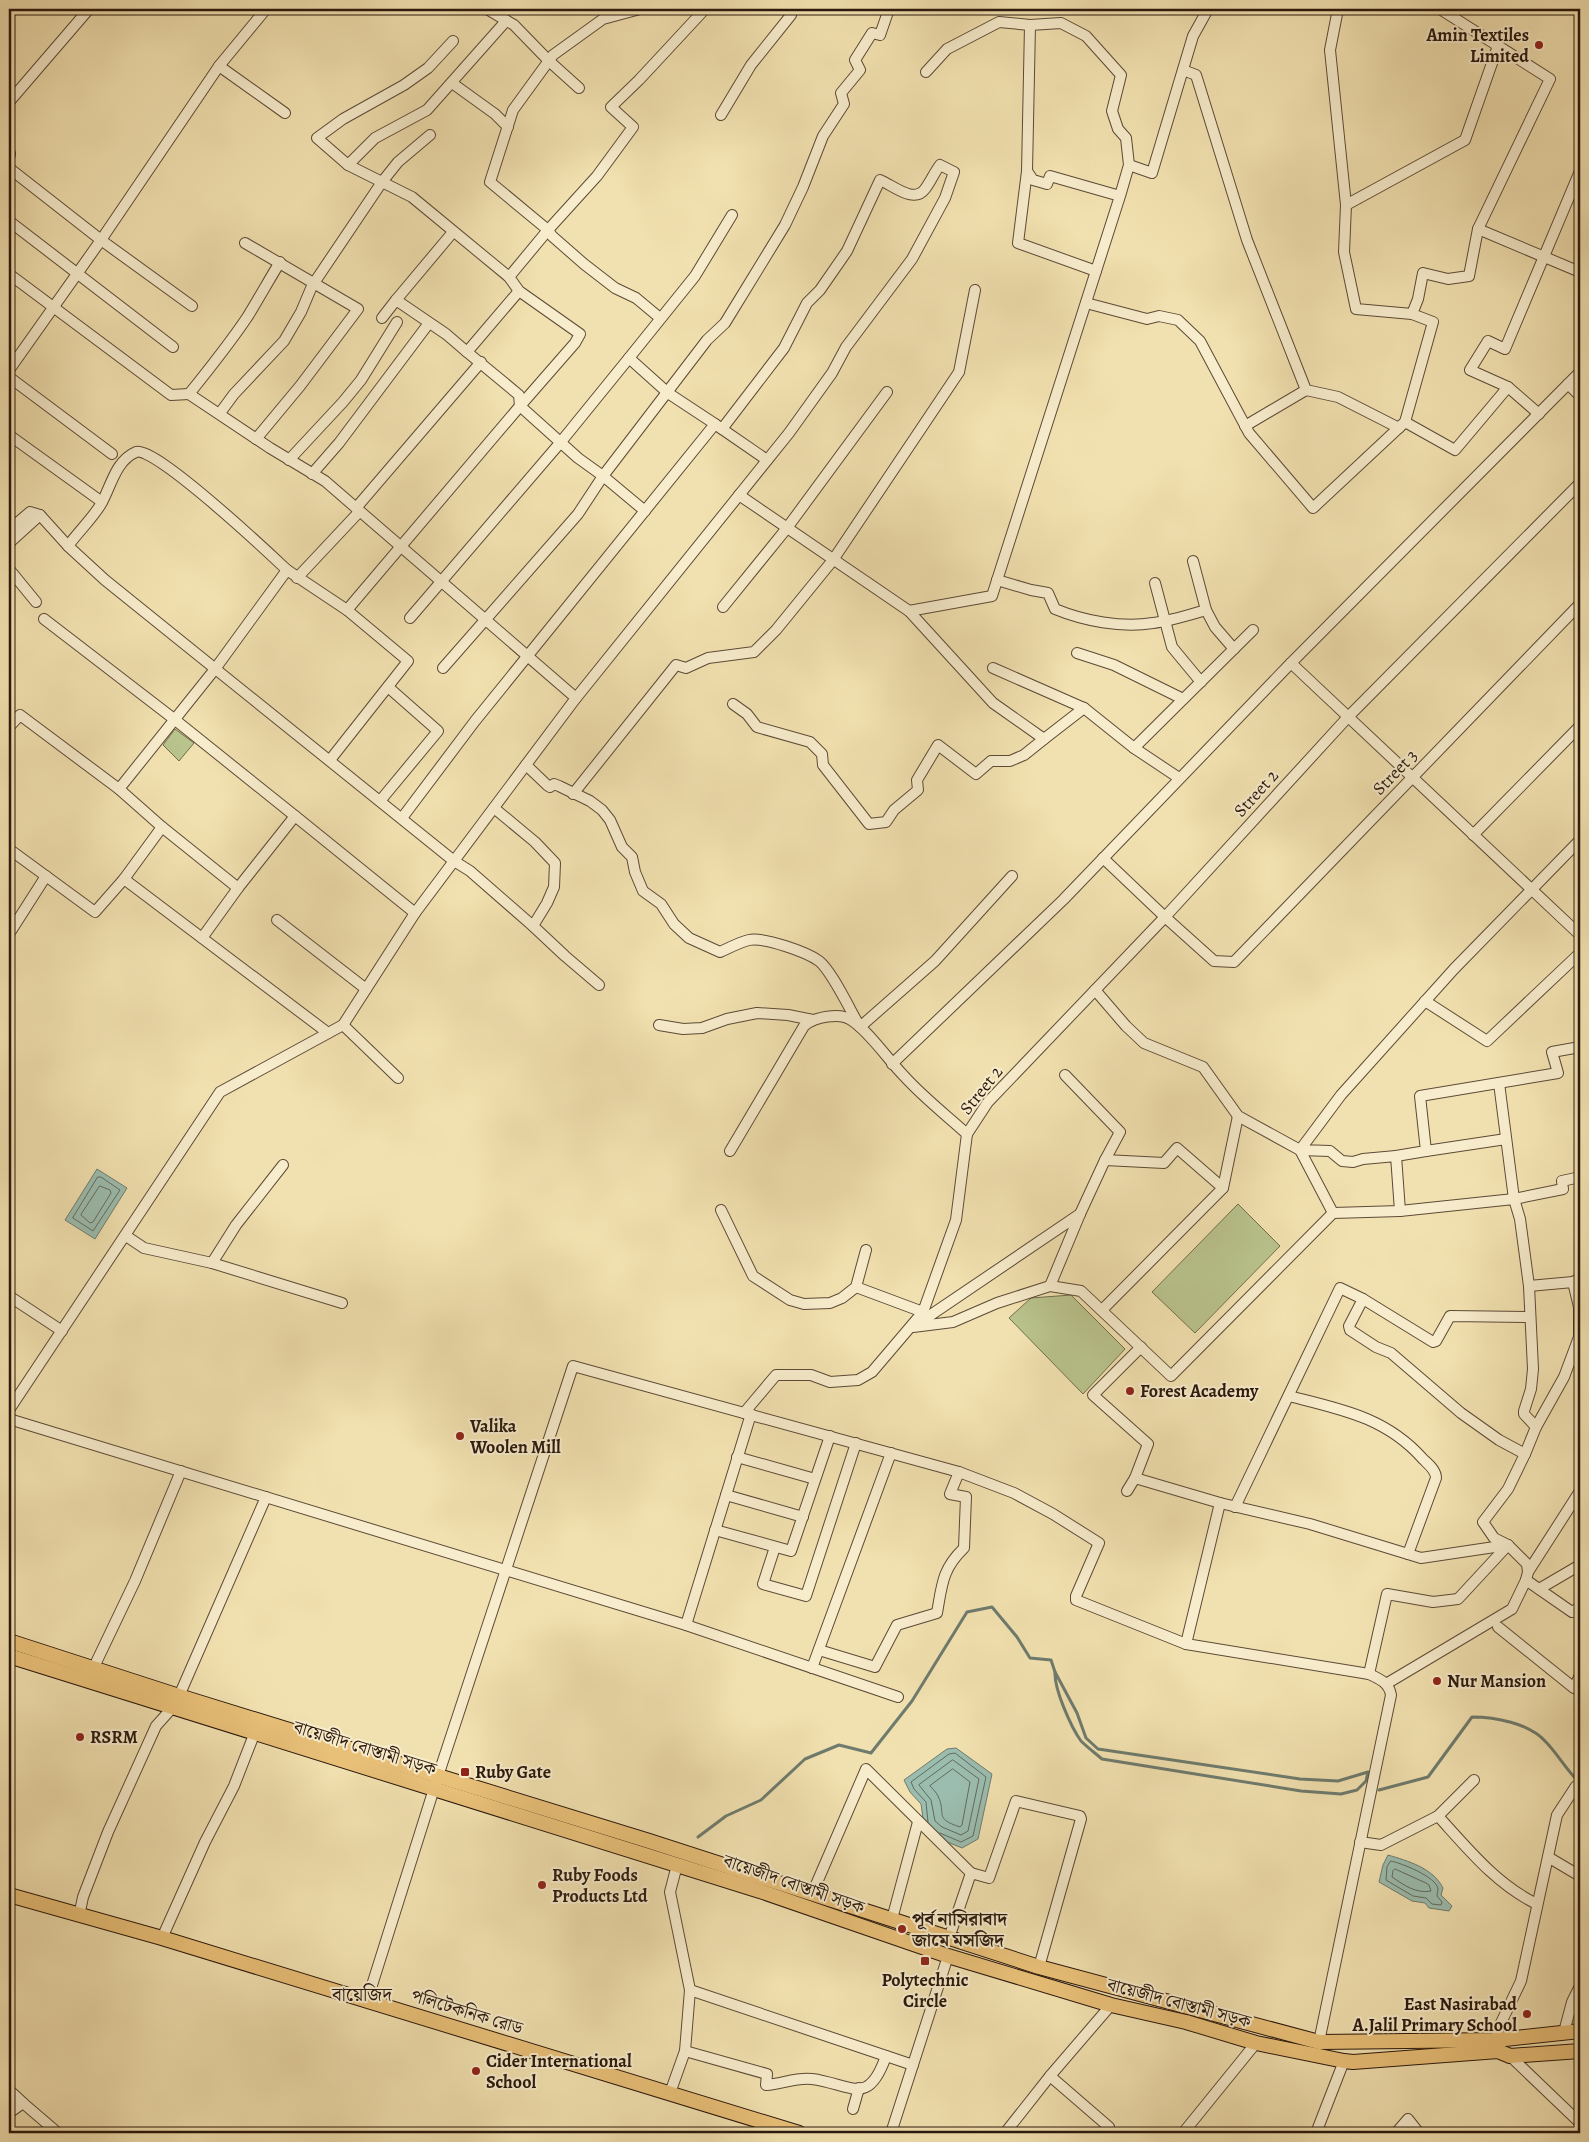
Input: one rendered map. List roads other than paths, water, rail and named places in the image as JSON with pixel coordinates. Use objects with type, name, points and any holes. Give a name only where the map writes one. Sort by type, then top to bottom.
[{"type":"main road","name":"বায়েজীদ বোস্তামী সড়ক","points":[[9,1641],[93,1668],[176,1702]]},
{"type":"main road","name":"বায়েজীদ বোস্তামী সড়ক","points":[[9,1656],[176,1702],[257,1727],[438,1776],[649,1841],[1039,1967],[1319,2042],[1580,2051]]},
{"type":"main road","name":"বায়েজীদ বোস্তামী সড়ক","points":[[257,1727],[434,1790],[760,1891],[948,1956],[1111,2006],[1186,2022],[1256,2043],[1353,2062],[1501,2049],[1512,2039],[1580,2031]]},
{"type":"main road","name":"পলিটেকনিক রোড","points":[[9,1896],[162,1938],[799,2133]]},
{"type":"main road","points":[[1512,2039],[1524,2041],[1580,2036]]},
{"type":"main road","points":[[1501,2049],[1580,2043]]},
{"type":"street","points":[[9,102],[89,9]]},
{"type":"street","points":[[9,370],[78,274],[220,66],[266,9]]},
{"type":"street","points":[[487,9],[514,25],[548,61],[579,88]]},
{"type":"street","points":[[640,9],[604,19],[553,55],[513,110],[490,182],[548,230],[552,236],[592,270],[615,288],[636,298],[660,318]]},
{"type":"street","points":[[509,277],[597,176],[633,127],[611,107],[639,80],[704,9]]},
{"type":"street","points":[[721,115],[751,65],[791,15],[792,9]]},
{"type":"street","points":[[443,668],[578,514],[603,476],[708,340],[725,323],[785,225],[824,136],[844,104],[841,93],[860,70],[855,60],[872,33],[880,35],[889,9]]},
{"type":"street","points":[[1129,165],[1152,173],[1193,36],[1208,9]]},
{"type":"street","points":[[1086,303],[1147,319],[1159,316],[1178,320],[1200,341],[1249,433],[1313,508],[1402,425],[1433,322],[1412,314],[1356,309],[1344,252],[1346,205],[1330,50],[1338,9]]},
{"type":"street","points":[[1412,314],[1418,299],[1423,273],[1448,279],[1469,276],[1478,229],[1550,79],[1440,9]]},
{"type":"street","points":[[348,165],[375,138],[427,110],[506,20]]},
{"type":"street","points":[[909,611],[992,596],[1129,165],[1126,138],[1118,130],[1112,111],[1121,75],[1086,36],[1061,23],[1030,25],[999,22],[947,48],[926,72]]},
{"type":"street","points":[[1030,25],[1027,171],[1018,243],[1096,271]]},
{"type":"street","points":[[347,610],[575,344],[580,334],[519,291],[509,277],[412,198],[348,165],[318,138],[343,119],[428,68],[453,42]]},
{"type":"street","points":[[1346,205],[1465,140],[1498,46]]},
{"type":"street","points":[[220,66],[284,113]]},
{"type":"street","points":[[1183,70],[1196,75],[1247,240],[1306,390]]},
{"type":"street","points":[[452,83],[495,114],[508,127]]},
{"type":"street","points":[[220,413],[234,394],[284,341],[301,312],[314,283],[382,182],[398,162],[430,134]]},
{"type":"street","points":[[9,150],[9,158]]},
{"type":"street","points":[[9,1410],[220,1092],[343,1025],[415,913],[576,698],[767,460],[832,373],[846,347],[912,258],[945,198],[954,172],[940,165],[926,188],[920,194],[912,196],[880,180],[847,251],[820,290],[807,303],[784,348],[719,427],[645,511],[526,656],[402,818]]},
{"type":"street","points":[[9,168],[101,240],[192,306]]},
{"type":"street","points":[[1027,171],[1033,180],[1047,184],[1050,176],[1120,196]]},
{"type":"street","points":[[1539,414],[1508,387],[1470,370],[1488,342],[1505,349],[1580,171]]},
{"type":"street","points":[[410,618],[560,443],[695,276],[732,215]]},
{"type":"street","points":[[9,221],[173,347]]},
{"type":"street","points":[[1478,229],[1580,272]]},
{"type":"street","points":[[382,318],[453,232]]},
{"type":"street","points":[[246,243],[358,309],[300,386],[256,439]]},
{"type":"street","points":[[189,394],[222,353],[249,314],[280,262]]},
{"type":"street","points":[[9,274],[171,395],[189,394],[220,413],[256,439],[325,481],[576,698]]},
{"type":"street","points":[[573,794],[676,665],[686,668],[708,658],[754,652],[776,630],[833,560],[959,372],[975,290]]},
{"type":"street","points":[[467,352],[519,291]]},
{"type":"street","points":[[396,300],[446,334],[519,395],[520,406],[560,443],[645,511]]},
{"type":"street","points":[[289,460],[344,402],[361,380],[397,322]]},
{"type":"street","points":[[312,474],[339,442],[430,323]]},
{"type":"street","points":[[628,358],[668,393],[767,460]]},
{"type":"street","points":[[297,578],[358,510],[480,362]]},
{"type":"street","points":[[892,1064],[1063,900],[1291,663],[1580,372]]},
{"type":"street","points":[[9,377],[112,454]]},
{"type":"street","points":[[1568,384],[1580,396]]},
{"type":"street","points":[[1245,426],[1306,390],[1338,397],[1455,450],[1508,387]]},
{"type":"street","points":[[723,607],[786,528],[887,392]]},
{"type":"street","points":[[9,435],[102,502]]},
{"type":"street","points":[[68,546],[102,502],[112,477],[128,457],[138,451],[144,452],[170,469],[235,521],[297,578],[347,610],[408,661],[330,760]]},
{"type":"street","name":"Street 2","points":[[967,1134],[988,1102],[1164,917],[1348,717],[1580,483]]},
{"type":"street","points":[[739,495],[909,611],[992,702],[1044,739]]},
{"type":"street","points":[[9,530],[30,512],[40,515],[68,546],[105,580],[470,872],[600,985]]},
{"type":"street","points":[[9,543],[40,515]]},
{"type":"street","points":[[1193,561],[1206,610],[1215,627],[1234,649]]},
{"type":"street","points":[[9,569],[36,602]]},
{"type":"street","points":[[119,789],[215,669],[287,570]]},
{"type":"street","points":[[997,580],[1048,593],[1054,609],[1075,617],[1126,625],[1166,621],[1206,610]]},
{"type":"street","points":[[1155,583],[1172,646],[1201,682]]},
{"type":"street","name":"Street 3","points":[[1164,917],[1214,961],[1234,962],[1580,604]]},
{"type":"street","points":[[44,619],[174,719],[415,913]]},
{"type":"street","points":[[1134,748],[1253,630]]},
{"type":"street","points":[[1077,653],[1114,665],[1183,699]]},
{"type":"street","points":[[1291,663],[1580,935]]},
{"type":"street","points":[[993,668],[1084,708],[1134,748],[1179,778]]},
{"type":"street","points":[[380,801],[438,731],[388,687]]},
{"type":"street","points":[[733,704],[746,714],[757,727],[810,742],[822,754],[823,765],[840,790],[869,824],[886,822],[894,810],[918,790],[917,780],[938,745],[976,774],[991,761],[1010,761],[1024,755],[1084,708]]},
{"type":"street","points":[[9,727],[20,715],[119,789],[162,827],[238,888]]},
{"type":"street","points":[[1473,835],[1580,726]]},
{"type":"street","points":[[526,765],[547,786],[550,787],[554,784],[559,786],[590,801],[602,810],[610,820],[622,847],[632,857],[635,872],[643,891],[660,904],[674,924],[689,938],[720,952],[750,940],[768,941],[784,945],[819,961],[835,983],[860,1027]]},
{"type":"street","points":[[494,808],[535,842],[556,863],[554,887],[533,926]]},
{"type":"street","points":[[202,938],[238,888],[295,816]]},
{"type":"street","points":[[9,849],[95,912],[124,878],[162,827]]},
{"type":"street","points":[[1300,1150],[1341,1095],[1425,1001],[1580,840]]},
{"type":"street","points":[[1103,858],[1164,917]]},
{"type":"street","points":[[9,934],[46,876]]},
{"type":"street","points":[[860,1027],[935,961],[1012,876]]},
{"type":"street","points":[[124,878],[328,1033]]},
{"type":"street","points":[[277,920],[366,989]]},
{"type":"street","points":[[1425,1001],[1488,1041],[1580,953]]},
{"type":"street","points":[[1094,990],[1144,1043],[1203,1067],[1238,1116],[1300,1150],[1330,1151],[1342,1161],[1353,1162],[1506,1139]]},
{"type":"street","points":[[659,1026],[683,1029],[702,1028],[727,1019],[758,1013],[788,1015],[813,1020],[841,1016],[851,1019],[892,1064],[967,1134],[956,1220],[923,1312],[872,1372],[858,1380],[830,1382],[811,1375],[776,1375],[747,1414],[738,1457],[686,1625]]},
{"type":"street","points":[[730,1151],[804,1026],[813,1020]]},
{"type":"street","points":[[343,1025],[398,1078]]},
{"type":"street","points":[[1426,1151],[1420,1096],[1558,1073],[1552,1052],[1580,1047]]},
{"type":"street","points":[[1050,1286],[1080,1214],[1120,1132],[1065,1075]]},
{"type":"street","points":[[1499,1083],[1514,1199],[1520,1219],[1529,1286],[1533,1369],[1531,1389],[1524,1411],[1536,1427]]},
{"type":"street","points":[[1102,1310],[1223,1188],[1238,1116]]},
{"type":"street","points":[[1105,1160],[1164,1163],[1177,1148],[1223,1188]]},
{"type":"street","points":[[1300,1150],[1333,1213]]},
{"type":"street","points":[[1396,1156],[1400,1211]]},
{"type":"street","points":[[212,1263],[236,1225],[283,1165]]},
{"type":"street","points":[[1080,1214],[913,1327],[953,1322],[997,1303],[1050,1286],[1080,1291],[1171,1376],[1333,1213],[1400,1211],[1514,1199],[1563,1189],[1562,1181],[1580,1177]]},
{"type":"street","points":[[721,1210],[753,1276],[790,1300],[810,1304],[830,1303],[842,1298],[856,1287],[866,1250]]},
{"type":"street","points":[[126,1236],[144,1248],[212,1263],[342,1303]]},
{"type":"street","points":[[1529,1286],[1576,1280],[1579,1307],[1579,1338],[1564,1376],[1536,1427],[1508,1489],[1483,1521],[1494,1538],[1508,1545],[1527,1564],[1527,1576],[1539,1589],[1578,1611]]},
{"type":"street","points":[[856,1287],[923,1312]]},
{"type":"street","points":[[1235,1507],[1338,1289],[1342,1288],[1363,1299],[1433,1342],[1436,1341],[1450,1316],[1530,1317]]},
{"type":"street","points":[[9,1296],[62,1332]]},
{"type":"street","points":[[1363,1299],[1349,1326],[1350,1330],[1376,1347],[1391,1353],[1461,1413],[1499,1440],[1525,1454]]},
{"type":"street","points":[[1127,1492],[1135,1478],[1148,1444],[1093,1395],[1141,1347]]},
{"type":"street","points":[[367,2001],[505,1569],[573,1366],[959,1472],[1014,1493],[1053,1514],[1099,1543],[1076,1600],[1186,1644],[1369,1674],[1386,1684],[1391,1695],[1319,2042]]},
{"type":"street","points":[[1289,1396],[1347,1411],[1387,1427],[1419,1454],[1436,1474],[1408,1554]]},
{"type":"street","points":[[9,1419],[686,1625],[898,1697]]},
{"type":"street","points":[[715,1530],[791,1551],[830,1436]]},
{"type":"street","points":[[774,1546],[763,1584],[806,1596],[856,1443]]},
{"type":"street","points":[[812,1668],[891,1453]]},
{"type":"street","points":[[738,1457],[815,1479]]},
{"type":"street","points":[[93,1668],[135,1581],[181,1471]]},
{"type":"street","points":[[819,1650],[875,1667],[897,1625],[937,1613],[942,1581],[951,1560],[964,1548],[966,1497],[950,1494],[959,1472]]},
{"type":"street","points":[[1135,1478],[1235,1507],[1310,1524],[1421,1558],[1508,1545]]},
{"type":"street","points":[[1386,1684],[1511,1610],[1527,1576],[1580,1491]]},
{"type":"street","points":[[726,1495],[802,1517]]},
{"type":"street","points":[[79,1916],[83,1897],[116,1815],[156,1726],[176,1702],[266,1497]]},
{"type":"street","points":[[1186,1644],[1220,1503]]},
{"type":"street","points":[[1369,1674],[1387,1594],[1433,1602],[1458,1599],[1508,1545]]},
{"type":"street","points":[[1539,1589],[1580,1565]]},
{"type":"street","points":[[1498,1627],[1577,1690],[1580,1675]]},
{"type":"street","points":[[162,1938],[205,1842],[234,1786],[257,1727]]},
{"type":"street","points":[[812,1894],[866,1769],[971,1873],[989,1878],[1016,1801],[1081,1818],[1039,1967]]},
{"type":"street","points":[[1360,1842],[1381,1845],[1438,1816],[1474,1780]]},
{"type":"street","points":[[1576,1786],[1556,1815],[1521,1981],[1499,2027],[1501,2049],[1580,2123]]},
{"type":"street","points":[[1438,1816],[1476,1859],[1500,1880],[1537,1904]]},
{"type":"street","points":[[892,1919],[918,1822]]},
{"type":"street","points":[[1548,1857],[1580,1876]]},
{"type":"street","points":[[670,2093],[685,2051],[690,1990],[670,1892],[677,1865]]},
{"type":"street","points":[[949,1938],[971,1873]]},
{"type":"street","points":[[890,2133],[948,1956]]},
{"type":"street","points":[[1564,2032],[1572,2002],[1580,1986]]},
{"type":"street","points":[[690,1990],[913,2065]]},
{"type":"street","points":[[1004,2133],[1050,2076],[1111,2006]]},
{"type":"street","points":[[1183,2133],[1256,2043]]},
{"type":"street","points":[[685,2051],[766,2074],[766,2085],[778,2084],[795,2078],[813,2079],[852,2089],[867,2086],[879,2076],[886,2056]]},
{"type":"street","points":[[1316,2133],[1344,2061]]},
{"type":"street","points":[[1050,2076],[1108,2127],[1109,2130],[1106,2133]]},
{"type":"street","points":[[852,2108],[859,2088]]},
{"type":"street","points":[[9,2090],[58,2133]]},
{"type":"street","points":[[9,2113],[23,2103]]},
{"type":"street","points":[[1396,2133],[1408,2119],[1419,2133]]},
{"type":"water","points":[[97,1169],[127,1188],[95,1239],[65,1220]]},
{"type":"water","points":[[956,1748],[992,1774],[978,1839],[962,1848],[935,1837],[924,1825],[921,1804],[910,1792],[904,1780],[947,1749]]},
{"type":"water","points":[[1388,1855],[1419,1866],[1433,1875],[1443,1888],[1441,1895],[1452,1906],[1449,1911],[1429,1908],[1425,1903],[1412,1901],[1379,1882],[1383,1865]]},
{"type":"waterway","points":[[698,1837],[726,1816],[761,1800],[805,1759],[839,1745],[871,1753],[912,1701],[967,1612],[992,1607],[1017,1637],[1030,1658],[1051,1660],[1055,1672]]},
{"type":"waterway","points":[[1055,1672],[1077,1713],[1086,1738],[1098,1749],[1300,1779],[1338,1781],[1368,1772],[1366,1781],[1357,1790],[1341,1794],[1301,1791],[1102,1759],[1081,1741],[1073,1727],[1060,1698],[1055,1672]]},
{"type":"waterway","points":[[1379,1790],[1428,1777],[1472,1717],[1511,1722],[1530,1730],[1545,1741],[1580,1783]]},
{"type":"place","name":"Amin Textiles Limited","points":[[1539,45]]},
{"type":"place","name":"Forest Academy","points":[[1130,1391]]},
{"type":"place","name":"Valika Woolen Mill","points":[[460,1436]]},
{"type":"place","name":"Nur Mansion","points":[[1437,1681]]},
{"type":"place","name":"RSRM","points":[[80,1737]]},
{"type":"place","name":"Ruby Gate","points":[[465,1772]]},
{"type":"place","name":"Ruby Foods Products Ltd","points":[[542,1885]]},
{"type":"place","name":"পূর্ব নাসিরাবাদ জামে মসজিদ","points":[[902,1929]]},
{"type":"place","name":"Polytechnic Circle","points":[[925,1961]]},
{"type":"place","name":"East Nasirabad A.Jalil Primary School","points":[[1527,2014]]},
{"type":"place","name":"Cider International School","points":[[476,2071]]},
{"type":"district","name":"বায়েজিদ","points":[[362,1994]]}]
